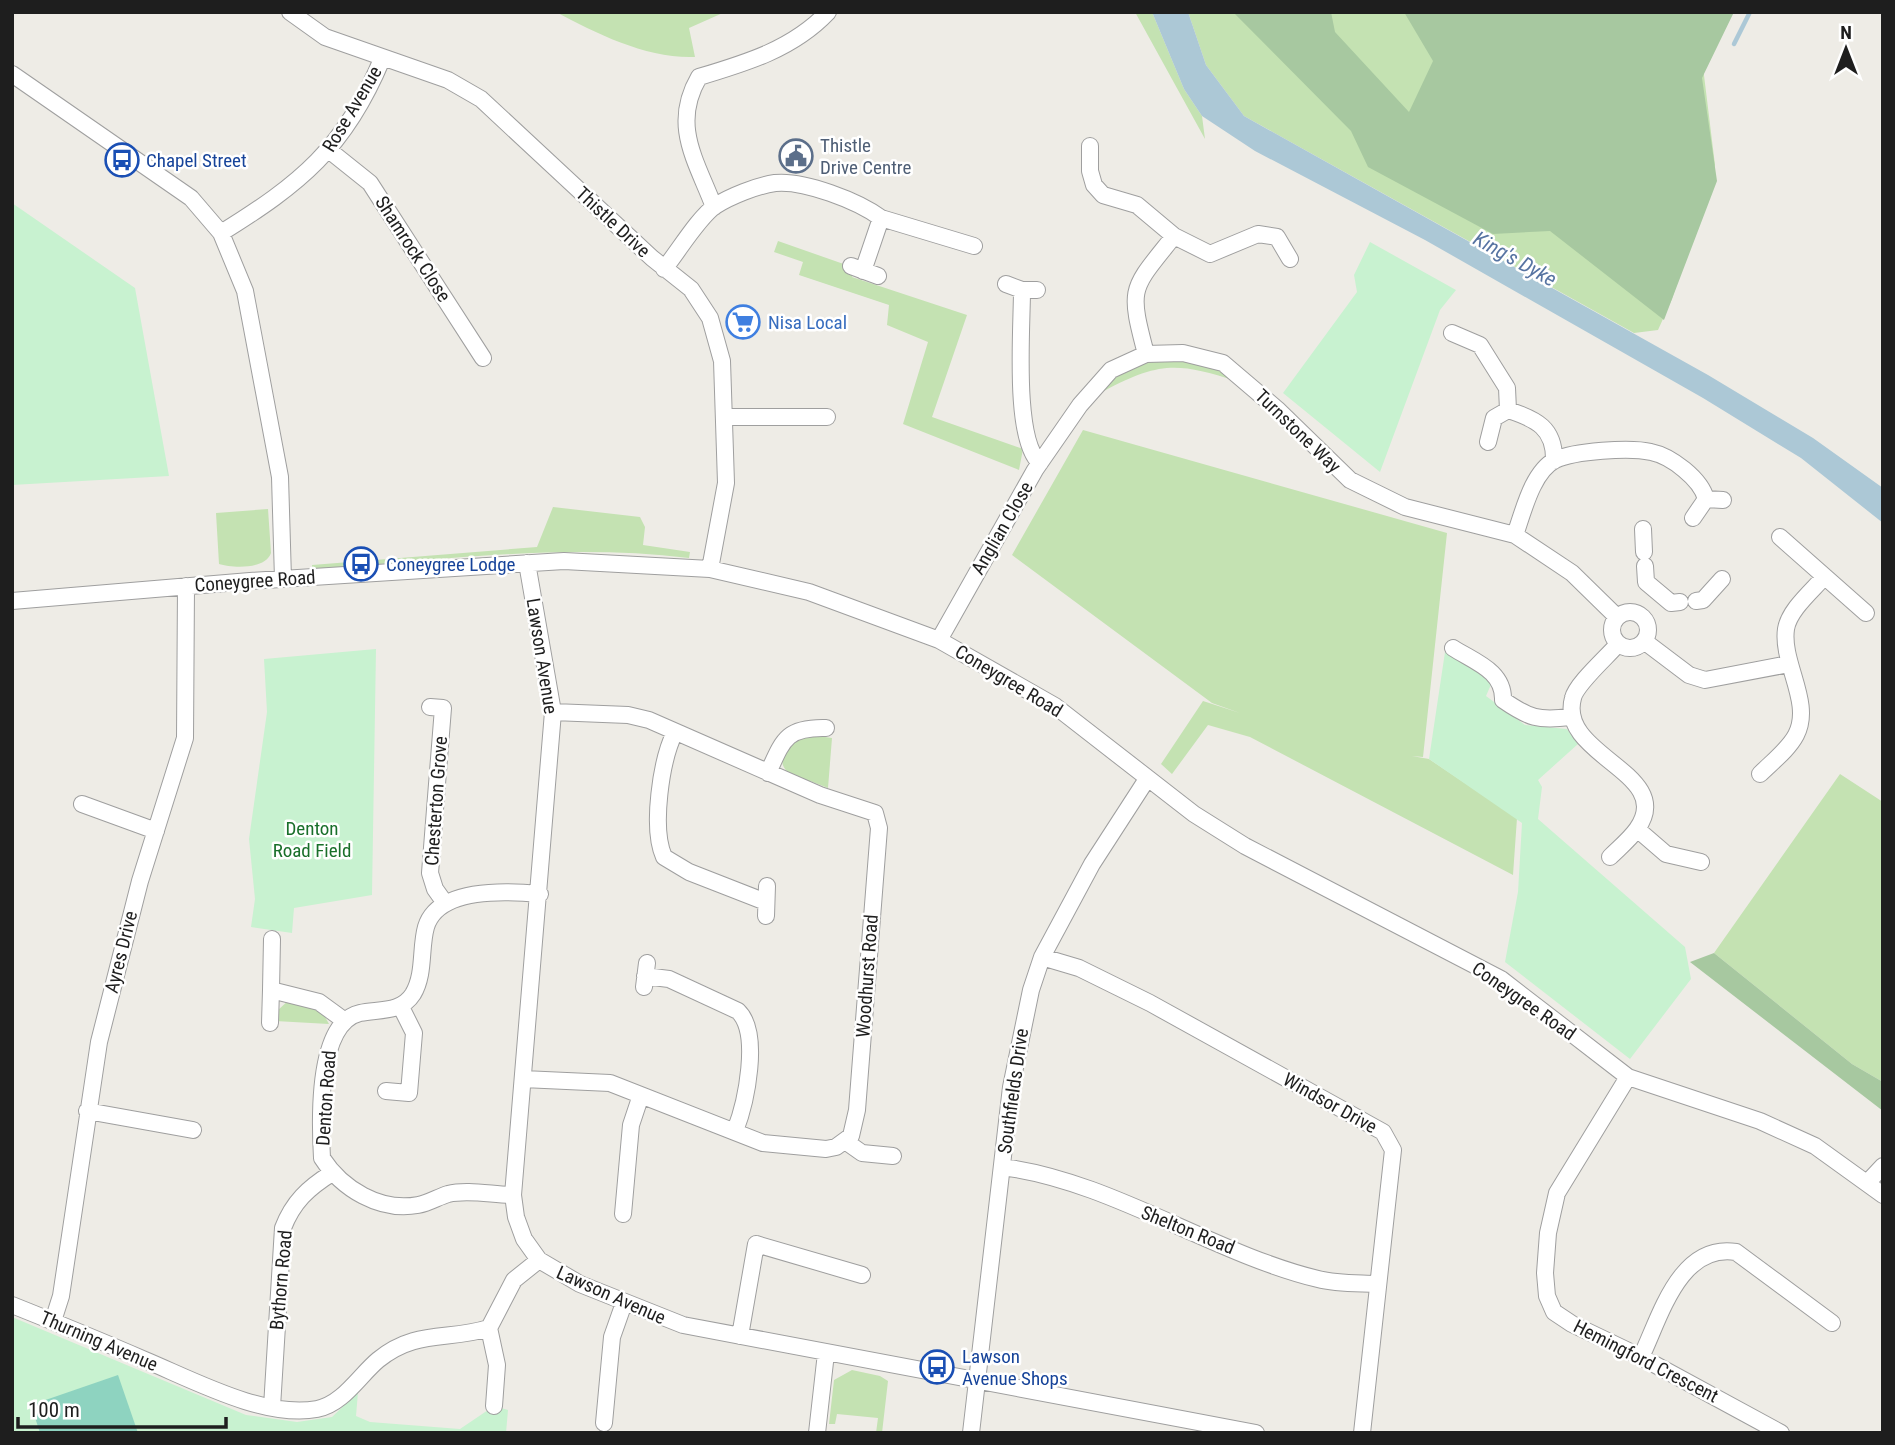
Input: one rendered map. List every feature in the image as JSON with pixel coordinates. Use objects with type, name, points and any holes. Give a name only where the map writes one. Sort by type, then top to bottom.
[{"type":"street","name":"Thistle Drive","points":[[290,12],[325,37],[448,80],[481,99],[664,269],[691,289],[710,318],[722,361],[726,483],[710,569]]},
{"type":"street","points":[[714,207],[685,129],[687,98],[692,88],[699,77],[771,52],[804,35],[828,12]]},
{"type":"street","name":"Rose Avenue","points":[[221,233],[279,197],[330,151],[372,84],[382,59]]},
{"type":"street","points":[[12,74],[191,198],[221,233],[245,290],[279,477],[282,579]]},
{"type":"street","points":[[1090,146],[1090,171],[1094,185],[1102,195],[1137,205],[1174,236],[1210,254],[1258,234],[1276,237],[1290,259]]},
{"type":"street","name":"Shamrock Close","points":[[330,151],[370,183],[483,358]]},
{"type":"street","points":[[664,269],[714,207],[750,190],[777,183],[814,188],[866,206],[881,218],[974,246]]},
{"type":"street","points":[[864,271],[881,218]]},
{"type":"street","points":[[1146,354],[1134,305],[1135,289],[1174,236]]},
{"type":"street","name":"Anglian Close","points":[[939,640],[1040,463],[1032,456],[1023,422],[1030,290],[1006,284]]},
{"type":"street","points":[[1452,333],[1480,345],[1507,388],[1508,410]]},
{"type":"street","name":"Turnstone Way","points":[[1040,463],[1080,405],[1111,370],[1146,354],[1183,353],[1223,363],[1277,409],[1350,480],[1405,507],[1516,535],[1572,573],[1617,617]]},
{"type":"street","points":[[1488,442],[1494,418],[1508,410]]},
{"type":"street","points":[[1508,410],[1541,425],[1554,444],[1554,461]]},
{"type":"street","points":[[724,417],[827,416]]},
{"type":"street","points":[[1516,535],[1540,475],[1554,461],[1575,455],[1634,450],[1653,452],[1679,467],[1715,499],[1693,518]]},
{"type":"street","points":[[1643,528],[1646,582],[1671,603],[1703,600],[1722,579]]},
{"type":"street","points":[[1780,537],[1866,613]]},
{"type":"street","name":"Coneygree Road","points":[[12,601],[282,579],[527,563],[603,561],[710,569],[809,592],[939,640],[1055,706],[1194,814],[1245,846],[1501,979],[1628,1077],[1760,1121],[1815,1146],[1883,1195]]},
{"type":"street","name":"Lawson Avenue","points":[[527,563],[553,712],[513,1195],[516,1217],[524,1239],[539,1260],[562,1275],[624,1303],[683,1325],[1256,1433]]},
{"type":"street","points":[[1760,774],[1798,732],[1801,719],[1789,664],[1786,628],[1791,616],[1824,577]]},
{"type":"street","name":"Ayres Drive","points":[[53,1321],[61,1296],[87,1111],[122,944],[187,727],[186,586]]},
{"type":"street","points":[[1641,615],[1659,594]]},
{"type":"street","points":[[1629,611],[1641,615],[1648,628],[1644,641],[1632,648],[1618,644],[1612,634],[1617,617],[1629,611]]},
{"type":"street","points":[[1644,641],[1689,676],[1705,680],[1789,664]]},
{"type":"street","points":[[1610,857],[1637,829],[1644,800],[1637,784],[1576,733],[1570,717],[1573,695],[1618,644]]},
{"type":"street","points":[[1453,648],[1493,673],[1503,687],[1503,700],[1527,717],[1546,720],[1570,717]]},
{"type":"street","name":"Chesterton Grove","points":[[430,707],[443,708],[430,873],[435,889],[445,903]]},
{"type":"street","name":"Woodhurst Road","points":[[553,712],[628,715],[675,732],[820,795],[875,814],[879,828],[857,1110],[851,1136],[845,1141]]},
{"type":"street","points":[[768,773],[781,744],[789,734],[810,728],[827,728]]},
{"type":"street","points":[[675,732],[667,748],[660,803],[658,838],[664,857],[689,872],[766,902]]},
{"type":"street","name":"Southfields Drive","points":[[971,1433],[1020,1031],[1042,957],[1092,864],[1147,779]]},
{"type":"street","points":[[82,804],[156,831]]},
{"type":"street","points":[[1637,829],[1666,854],[1702,862]]},
{"type":"street","points":[[271,990],[319,1002],[345,1021],[356,1014],[401,1007],[412,995],[419,980],[426,927],[432,914],[445,903],[491,893],[540,894]]},
{"type":"street","points":[[270,1023],[272,939]]},
{"type":"street","name":"Windsor Drive","points":[[1042,957],[1079,968],[1150,1003],[1383,1132],[1392,1150],[1362,1433]]},
{"type":"street","points":[[645,975],[669,979],[738,1011],[746,1018],[750,1031],[750,1048],[744,1109],[735,1131]]},
{"type":"street","points":[[386,1091],[409,1093],[414,1033],[401,1007]]},
{"type":"street","name":"Denton Road","points":[[345,1021],[331,1038],[326,1056],[322,1158],[332,1173],[369,1198],[392,1206],[415,1206],[458,1193],[513,1195]]},
{"type":"street","name":"Hemingford Crescent","points":[[1628,1077],[1557,1193],[1545,1273],[1547,1296],[1554,1312],[1781,1433]]},
{"type":"street","points":[[523,1079],[610,1083],[763,1143],[826,1149],[845,1141],[862,1153],[893,1156]]},
{"type":"street","points":[[623,1214],[631,1125],[641,1095]]},
{"type":"street","points":[[87,1111],[192,1130]]},
{"type":"street","points":[[1868,1182],[1883,1166]]},
{"type":"street","name":"Shelton Road","points":[[1002,1167],[1025,1170],[1098,1194],[1312,1278],[1377,1284]]},
{"type":"street","name":"Bythorn Road","points":[[272,1407],[283,1228],[290,1209],[300,1197],[332,1173]]},
{"type":"street","points":[[607,1189],[625,1190]]},
{"type":"street","points":[[740,1336],[756,1244],[862,1275]]},
{"type":"street","points":[[1641,1357],[1679,1279],[1689,1265],[1705,1255],[1736,1252],[1832,1323]]},
{"type":"street","points":[[494,1406],[497,1366],[489,1328],[514,1280],[539,1260]]},
{"type":"street","points":[[604,1423],[612,1337],[624,1303]]},
{"type":"street","name":"Thurning Avenue","points":[[12,1305],[245,1402],[315,1410],[332,1404],[379,1359],[395,1349],[418,1339],[444,1333],[473,1333],[489,1328]]},
{"type":"street","points":[[817,1433],[826,1353]]},
{"type":"green space","points":[[556,12],[725,12],[689,28],[695,57],[677,57],[623,44]]},
{"type":"green space","points":[[1135,12],[1152,12],[1184,89],[1202,116],[1205,139]]},
{"type":"green space","points":[[1188,12],[1727,12],[1702,59],[1715,165],[1672,299],[1658,330],[1634,333],[1244,116],[1206,65]]},
{"type":"green space","points":[[1331,12],[1335,32],[1409,112],[1433,61],[1404,12],[1734,12],[1702,78],[1717,181],[1664,320],[1550,231],[1493,234],[1368,167],[1351,131],[1234,13]]},
{"type":"green space","points":[[12,203],[135,288],[169,476],[12,485]]},
{"type":"green space","points":[[778,241],[855,268],[852,277],[967,315],[932,417],[1023,449],[1019,470],[903,424],[928,342],[887,325],[889,305],[799,275],[803,262],[774,252]]},
{"type":"green space","points":[[1370,242],[1456,290],[1440,310],[1380,472],[1283,393],[1357,292],[1354,275]]},
{"type":"green space","points":[[1164,357],[1213,366],[1236,381],[1198,370],[1168,368],[1123,381],[1104,391],[1101,385],[1126,367]]},
{"type":"green space","points":[[1083,430],[1447,533],[1423,757],[1412,756],[1429,759],[1517,818],[1513,875],[1250,737],[1208,725],[1172,774],[1161,764],[1203,701],[1240,713],[1212,703],[1012,555]]},
{"type":"green space","points":[[553,507],[640,517],[645,527],[643,545],[690,552],[689,558],[595,552],[548,553],[312,570],[312,565],[537,547]]},
{"type":"green space","points":[[268,509],[271,553],[268,559],[248,566],[219,564],[216,513]]},
{"type":"green space","name":"Denton Road Field","points":[[376,649],[372,895],[294,908],[292,933],[251,927],[255,899],[249,839],[267,712],[264,659]]},
{"type":"green space","points":[[1445,652],[1493,680],[1486,696],[1525,725],[1567,729],[1578,744],[1538,780],[1542,787],[1538,819],[1685,947],[1691,979],[1630,1059],[1505,962],[1518,892],[1522,823],[1429,759]]},
{"type":"green space","points":[[803,734],[832,738],[828,788],[810,781],[805,784],[794,778],[783,766],[784,754]]},
{"type":"green space","points":[[1840,774],[1883,802],[1883,1082],[1852,1064],[1714,953]]},
{"type":"green space","points":[[1714,953],[1852,1064],[1883,1082],[1883,1111],[1690,962]]},
{"type":"green space","points":[[290,999],[319,1006],[329,1024],[275,1021],[277,1011]]},
{"type":"green space","points":[[12,1317],[246,1415],[297,1422],[332,1417],[358,1392],[356,1416],[370,1422],[460,1429],[494,1406],[508,1410],[506,1433],[12,1433]]},
{"type":"green space","points":[[852,1370],[880,1376],[888,1381],[882,1433],[876,1433],[878,1418],[837,1414],[835,1424],[829,1424],[834,1380]]},
{"type":"green space","points":[[118,1375],[138,1433],[40,1433],[31,1405]]},
{"type":"water","points":[[1152,12],[1188,12],[1206,65],[1244,116],[1708,375],[1813,438],[1883,488],[1883,523],[1801,458],[1703,398],[1425,240],[1255,151],[1202,116],[1184,89]]},
{"type":"waterway","points":[[1734,44],[1750,12]]},
{"type":"place","name":"Thistle Drive Centre","points":[[796,156]]},
{"type":"place","name":"Chapel Street","points":[[122,160]]},
{"type":"place","name":"Nisa Local","points":[[743,322]]},
{"type":"place","name":"Coneygree Lodge","points":[[361,564]]},
{"type":"place","name":"Lawson Avenue Shops","points":[[937,1367]]},
{"type":"water label","name":"King's Dyke","points":[[1515,259]]}]
